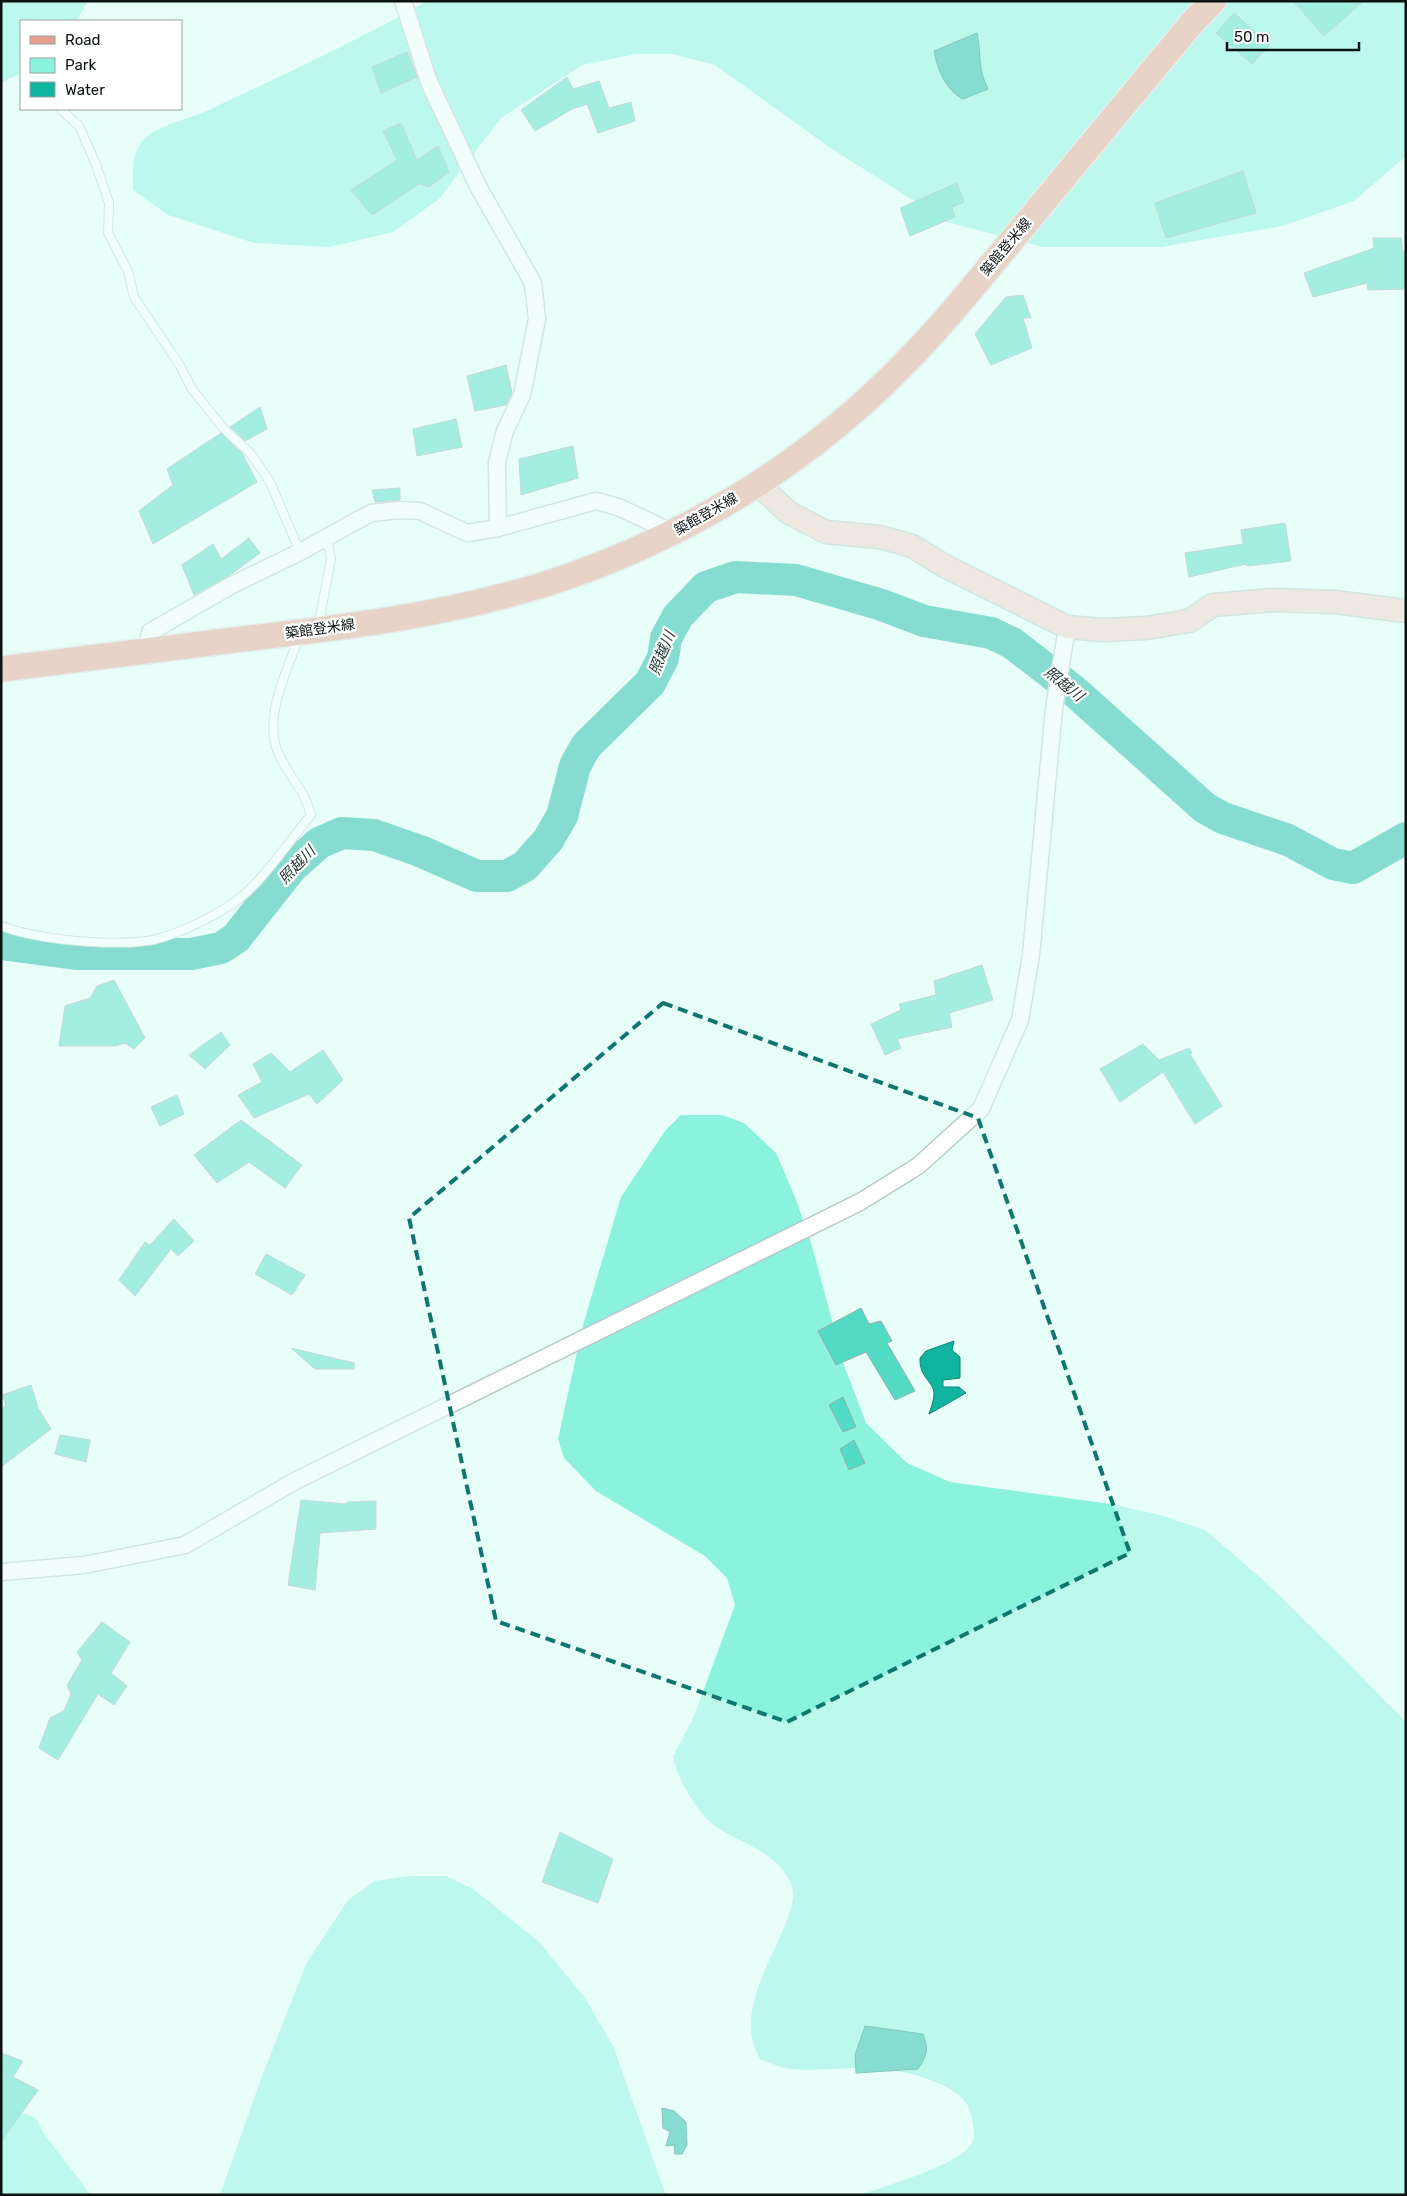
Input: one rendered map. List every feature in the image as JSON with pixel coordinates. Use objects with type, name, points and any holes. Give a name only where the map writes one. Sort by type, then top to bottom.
[{"type":"main road","name":"築館登米線","points":[[1,669],[309,631],[404,617],[488,600],[561,579],[622,556],[671,534],[758,484],[827,434],[895,374],[952,312],[1191,24],[1213,1]]},
{"type":"street","points":[[403,1],[429,82],[479,188],[533,283],[537,319],[522,396],[505,431],[497,462],[498,528]]},
{"type":"street","points":[[758,484],[788,513],[826,532],[880,537],[912,546],[943,565],[1067,626],[1103,630],[1146,628],[1189,621],[1213,605],[1272,600],[1334,602],[1406,611]]},
{"type":"street","points":[[146,651],[150,632],[232,586],[327,538],[371,513],[399,510],[420,511],[466,533],[498,528],[596,501],[618,507],[657,525],[671,534]]},
{"type":"street","points":[[1,1572],[84,1564],[185,1545],[296,1482],[860,1202],[918,1166],[981,1109],[1020,1020],[1031,955],[1054,709],[1067,626]]},
{"type":"lane","points":[[61,110],[79,126],[95,162],[109,203],[108,233],[128,271],[134,297],[179,364],[192,389],[223,428],[251,454],[270,482],[300,552]]},
{"type":"lane","points":[[1,926],[15,931],[95,942],[152,940],[197,925],[247,893],[311,815],[308,800],[279,755],[272,732],[276,706],[309,631],[331,560],[327,538]]},
{"type":"highlighted area","points":[[663,1003],[978,1118],[1130,1553],[787,1722],[496,1621],[409,1218]]},
{"type":"green space","points":[[1,1],[88,1],[77,20],[20,20],[20,74],[1,83]]},
{"type":"green space","points":[[427,1],[1406,1],[1406,156],[1354,201],[1282,226],[1161,247],[1043,247],[947,222],[829,147],[715,65],[672,54],[636,54],[582,65],[501,118],[439,199],[393,232],[329,247],[254,243],[168,215],[133,190],[135,156],[140,144],[151,134],[168,125],[205,112],[295,69]]},
{"type":"green space","points":[[681,1115],[722,1115],[744,1123],[776,1153],[795,1197],[812,1246],[844,1365],[866,1423],[907,1463],[950,1482],[1111,1504],[1160,1515],[1205,1530],[1262,1579],[1406,1722],[1406,2195],[860,2195],[938,2167],[965,2151],[974,2138],[973,2124],[966,2103],[950,2089],[938,2083],[898,2071],[864,2068],[796,2069],[782,2067],[760,2059],[753,2041],[751,2018],[762,1976],[788,1917],[793,1900],[792,1887],[786,1874],[765,1854],[715,1826],[705,1817],[685,1789],[673,1757],[694,1716],[735,1605],[727,1578],[705,1556],[596,1491],[564,1458],[558,1439],[583,1325],[621,1197],[665,1131]]},
{"type":"green space","points":[[408,1876],[446,1876],[473,1889],[538,1941],[585,1998],[613,2046],[666,2195],[220,2195],[261,2079],[307,1962],[348,1900],[375,1881]]},
{"type":"green space","points":[[1,2107],[35,2117],[44,2134],[91,2195],[1,2195]]},
{"type":"water","points":[[977,33],[981,68],[988,89],[963,99],[951,90],[943,79],[934,51]]},
{"type":"water","points":[[954,1341],[952,1350],[960,1357],[960,1378],[943,1380],[943,1387],[959,1387],[966,1393],[929,1414],[934,1394],[932,1386],[920,1365],[920,1358],[926,1351]]},
{"type":"water","points":[[865,2026],[923,2034],[926,2052],[918,2069],[856,2073],[855,2055]]},
{"type":"water","points":[[662,2108],[674,2111],[686,2122],[687,2145],[682,2154],[675,2154],[674,2145],[666,2146],[670,2132],[663,2128]]},
{"type":"building","points":[[1293,1],[1364,1],[1324,36]]},
{"type":"building","points":[[1234,13],[1270,45],[1252,64],[1216,33]]},
{"type":"building","points":[[407,52],[417,77],[381,93],[372,67]]},
{"type":"building","points":[[567,77],[573,89],[599,81],[609,108],[631,102],[635,121],[598,133],[587,104],[572,109],[535,131],[521,110]]},
{"type":"building","points":[[401,123],[417,160],[438,146],[449,172],[429,187],[419,184],[372,215],[351,190],[397,160],[383,131]]},
{"type":"building","points":[[1243,171],[1256,213],[1166,238],[1155,203]]},
{"type":"building","points":[[957,183],[964,202],[952,207],[955,217],[910,236],[900,208]]},
{"type":"building","points":[[1373,238],[1401,238],[1403,252],[1406,252],[1406,289],[1368,290],[1367,283],[1313,297],[1304,273],[1374,248]]},
{"type":"building","points":[[1023,295],[1031,318],[1023,318],[1032,348],[991,365],[975,334],[1006,297]]},
{"type":"building","points":[[506,365],[512,393],[506,405],[475,411],[467,376]]},
{"type":"building","points":[[260,407],[267,429],[245,441],[230,427]]},
{"type":"building","points":[[456,419],[462,447],[417,456],[413,429]]},
{"type":"building","points":[[221,433],[242,453],[257,482],[153,544],[139,511],[173,485],[167,469]]},
{"type":"building","points":[[573,446],[578,478],[521,495],[519,459]]},
{"type":"building","points":[[400,488],[400,500],[375,502],[372,490]]},
{"type":"building","points":[[1285,523],[1291,561],[1247,566],[1246,564],[1189,577],[1185,553],[1243,544],[1241,530]]},
{"type":"building","points":[[249,538],[260,553],[230,575],[194,595],[182,565],[213,544],[221,559]]},
{"type":"building","points":[[982,965],[993,1000],[949,1013],[952,1027],[897,1039],[901,1048],[885,1055],[871,1024],[901,1010],[899,1004],[936,995],[934,981]]},
{"type":"building","points":[[114,980],[145,1038],[134,1049],[125,1043],[115,1046],[59,1046],[65,1006],[90,998],[97,986]]},
{"type":"building","points":[[221,1032],[230,1045],[205,1069],[189,1055]]},
{"type":"building","points":[[1143,1044],[1159,1060],[1189,1048],[1192,1053],[1190,1054],[1222,1106],[1195,1124],[1163,1072],[1120,1102],[1100,1069]]},
{"type":"building","points":[[323,1050],[343,1080],[317,1104],[309,1094],[254,1118],[238,1095],[262,1082],[253,1064],[271,1053],[290,1072]]},
{"type":"building","points":[[177,1095],[184,1114],[160,1126],[151,1107]]},
{"type":"building","points":[[241,1120],[302,1165],[285,1188],[249,1162],[217,1183],[194,1155]]},
{"type":"building","points":[[174,1219],[194,1241],[178,1256],[171,1249],[135,1296],[119,1280],[145,1242],[150,1245]]},
{"type":"building","points":[[266,1254],[305,1275],[292,1295],[255,1274]]},
{"type":"building","points":[[861,1308],[869,1324],[881,1321],[892,1341],[887,1343],[915,1391],[895,1400],[866,1352],[836,1365],[818,1331]]},
{"type":"building","points":[[291,1348],[354,1363],[354,1369],[315,1369]]},
{"type":"building","points":[[31,1385],[38,1408],[51,1429],[1,1467],[1,1409],[6,1405],[2,1395]]},
{"type":"building","points":[[843,1397],[856,1427],[843,1432],[829,1405]]},
{"type":"building","points":[[60,1435],[90,1440],[86,1462],[55,1454]]},
{"type":"building","points":[[854,1440],[865,1463],[849,1470],[840,1449]]},
{"type":"building","points":[[301,1500],[347,1504],[347,1502],[376,1501],[376,1529],[320,1533],[315,1590],[288,1585]]},
{"type":"building","points":[[102,1622],[130,1642],[111,1673],[127,1686],[114,1705],[98,1694],[58,1760],[39,1748],[50,1718],[64,1711],[71,1694],[67,1685],[82,1660],[77,1652]]},
{"type":"building","points":[[560,1832],[613,1859],[598,1903],[542,1882]]},
{"type":"building","points":[[1,2053],[23,2061],[13,2077],[38,2090],[1,2142]]},
{"type":"waterway","name":"照越川","points":[[1,944],[76,954],[191,954],[221,948],[236,938],[291,868],[319,843],[342,833],[374,835],[420,851],[477,876],[507,876],[525,866],[548,840],[562,816],[575,766],[586,746],[650,683],[663,658],[666,638],[678,616],[706,587],[736,577],[796,580],[882,605],[924,621],[991,633],[1012,643],[1074,691],[1205,808],[1223,818],[1288,840],[1333,864],[1353,868],[1406,838]]}]
